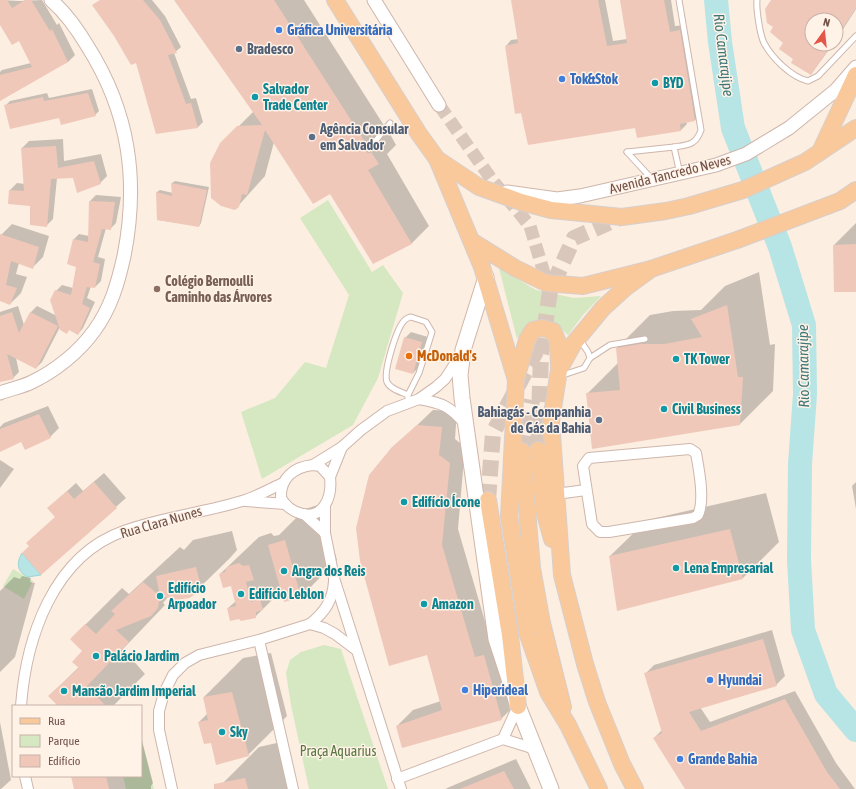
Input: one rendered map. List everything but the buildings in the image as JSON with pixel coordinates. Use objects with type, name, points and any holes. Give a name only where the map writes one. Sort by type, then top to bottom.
[{"type":"main road","name":"Avenida Tancredo Neves","points":[[335,0],[419,134],[437,159],[479,187],[521,202],[551,210],[589,215],[622,217],[666,211],[689,206],[743,190],[805,162],[856,128]]},
{"type":"main road","points":[[820,152],[856,75]]},
{"type":"main road","points":[[437,159],[473,242],[486,277],[516,380]]},
{"type":"main road","points":[[473,242],[515,268],[546,284],[583,286],[651,269],[736,240],[834,203],[856,190]]},
{"type":"main road","points":[[558,373],[565,356],[603,308],[625,288],[651,269]]},
{"type":"main road","points":[[486,277],[463,350],[460,375],[466,424],[496,639],[518,706],[551,789]]},
{"type":"main road","points":[[562,576],[551,421],[558,373],[558,342],[553,331],[542,328],[533,330],[527,340],[516,380],[509,516],[528,635],[548,692],[568,725],[599,789]]},
{"type":"main road","points":[[538,450],[544,510],[585,664],[597,702],[622,764],[635,789]]},
{"type":"main road","points":[[522,451],[532,568],[542,623],[568,725]]},
{"type":"main road","points":[[488,500],[510,635],[518,706]]},
{"type":"street","points":[[0,393],[31,382],[62,362],[94,332],[111,304],[126,244],[131,182],[128,152],[116,99],[101,66],[80,34],[51,0]]},
{"type":"street","points":[[374,0],[439,105]]},
{"type":"street","name":"Avenida Tancredo Neves","points":[[479,187],[557,199],[580,196],[653,181],[697,170],[746,154],[789,128],[836,90],[856,68]]},
{"type":"street","points":[[834,203],[856,200]]},
{"type":"street","points":[[419,399],[445,379],[463,350]]},
{"type":"street","points":[[313,465],[342,447],[376,418],[408,398],[440,402],[448,407],[466,424]]},
{"type":"street","points":[[330,477],[320,466],[303,466],[295,470],[283,483],[282,498],[285,504],[290,510],[304,514],[313,514],[320,511],[325,505],[329,496],[330,477],[342,447]]},
{"type":"street","points":[[682,449],[690,449],[696,453],[701,505],[698,515],[693,518],[609,532],[600,532],[592,524],[586,490],[583,466],[588,458],[682,449]]},
{"type":"street","name":"Rua Clara Nunes","points":[[21,705],[22,688],[30,651],[41,616],[55,589],[73,564],[98,544],[123,531],[161,520],[242,501],[283,483]]},
{"type":"street","points":[[556,494],[586,490]]},
{"type":"street","name":"Rua Clara Nunes","points":[[242,501],[285,504]]},
{"type":"street","points":[[325,505],[325,533],[334,578],[355,649],[401,789]]},
{"type":"street","points":[[304,514],[325,533]]},
{"type":"street","points":[[172,789],[159,730],[159,711],[162,699],[174,675],[185,663],[199,655],[258,640],[310,624],[322,615],[329,604],[333,591],[334,578]]},
{"type":"street","points":[[310,624],[324,628],[335,634],[355,649]]},
{"type":"street","points":[[258,640],[293,789]]},
{"type":"street","points":[[503,739],[518,706]]},
{"type":"street","points":[[397,779],[503,739],[535,749]]},
{"type":"street","points":[[25,777],[28,789]]},
{"type":"lane","points":[[653,181],[627,152],[691,144],[698,138],[701,130],[678,0]]},
{"type":"lane","points":[[757,0],[763,41],[769,52],[798,78],[808,81],[818,76],[856,36]]},
{"type":"lane","points":[[369,149],[390,123]]},
{"type":"lane","points":[[674,146],[680,174]]},
{"type":"lane","points":[[411,317],[426,322],[432,332],[419,372],[408,398],[391,386],[386,377],[397,335],[405,320],[411,317]]},
{"type":"lane","points":[[579,337],[590,358]]},
{"type":"lane","points":[[558,373],[584,368],[590,358],[610,346],[645,339]]},
{"type":"green space","points":[[328,200],[372,272],[383,265],[403,293],[378,378],[353,425],[262,479],[241,412],[275,398],[305,362],[326,368],[349,295],[300,218]]},
{"type":"green space","points":[[499,268],[536,290],[574,298],[601,296],[583,315],[568,335],[548,318],[528,323],[517,339]]},
{"type":"green space","points":[[13,569],[33,581],[24,599],[3,586]]},
{"type":"green space","name":"Praça Aquarius","points":[[324,645],[341,649],[388,789],[309,789],[291,705],[286,673],[290,660],[301,652]]},
{"type":"green space","points":[[142,741],[154,789],[126,789],[123,777],[142,777]]},
{"type":"water","points":[[22,553],[41,575],[28,577],[22,573],[18,564]]},
{"type":"waterway","name":"Rio Camarajipe","points":[[716,0],[720,42],[733,128],[780,247],[804,325],[805,394],[800,464],[799,560],[803,630],[826,694],[856,730]]},
{"type":"tunnel","points":[[439,105],[492,180],[530,226],[549,290]]},
{"type":"tunnel","points":[[538,450],[541,354],[550,291],[574,238],[622,217]]},
{"type":"tunnel","points":[[488,500],[493,433],[540,344]]},
{"type":"tunnel","points":[[522,451],[532,400]]},
{"type":"place","name":"Gráfica Universitária","points":[[279,30]]},
{"type":"place","name":"Bradesco","points":[[239,49]]},
{"type":"place","name":"Tok&Stok","points":[[562,79]]},
{"type":"place","name":"BYD","points":[[655,83]]},
{"type":"place","name":"Salvador Trade Center","points":[[255,97]]},
{"type":"place","name":"Agência Consular em Salvador","points":[[312,137]]},
{"type":"place","name":"Colégio Bernoulli Caminho das Árvores","points":[[157,289]]},
{"type":"place","name":"McDonald's","points":[[409,356]]},
{"type":"place","name":"TK Tower","points":[[676,359]]},
{"type":"place","name":"Civil Business","points":[[664,409]]},
{"type":"place","name":"Bahiagás - Companhia de Gás da Bahia","points":[[599,420]]},
{"type":"place","name":"Edifício Ícone","points":[[404,502]]},
{"type":"place","name":"Lena Empresarial","points":[[676,568]]},
{"type":"place","name":"Angra dos Reis","points":[[284,571]]},
{"type":"place","name":"Edifício Leblon","points":[[241,594]]},
{"type":"place","name":"Edifício Arpoador","points":[[160,596]]},
{"type":"place","name":"Amazon","points":[[424,604]]},
{"type":"place","name":"Palácio Jardim","points":[[96,656]]},
{"type":"place","name":"Hyundai","points":[[710,680]]},
{"type":"place","name":"Hiperideal","points":[[465,690]]},
{"type":"place","name":"Mansão Jardim Imperial","points":[[64,691]]},
{"type":"place","name":"Sky","points":[[222,732]]},
{"type":"place","name":"Grande Bahia","points":[[680,759]]}]
